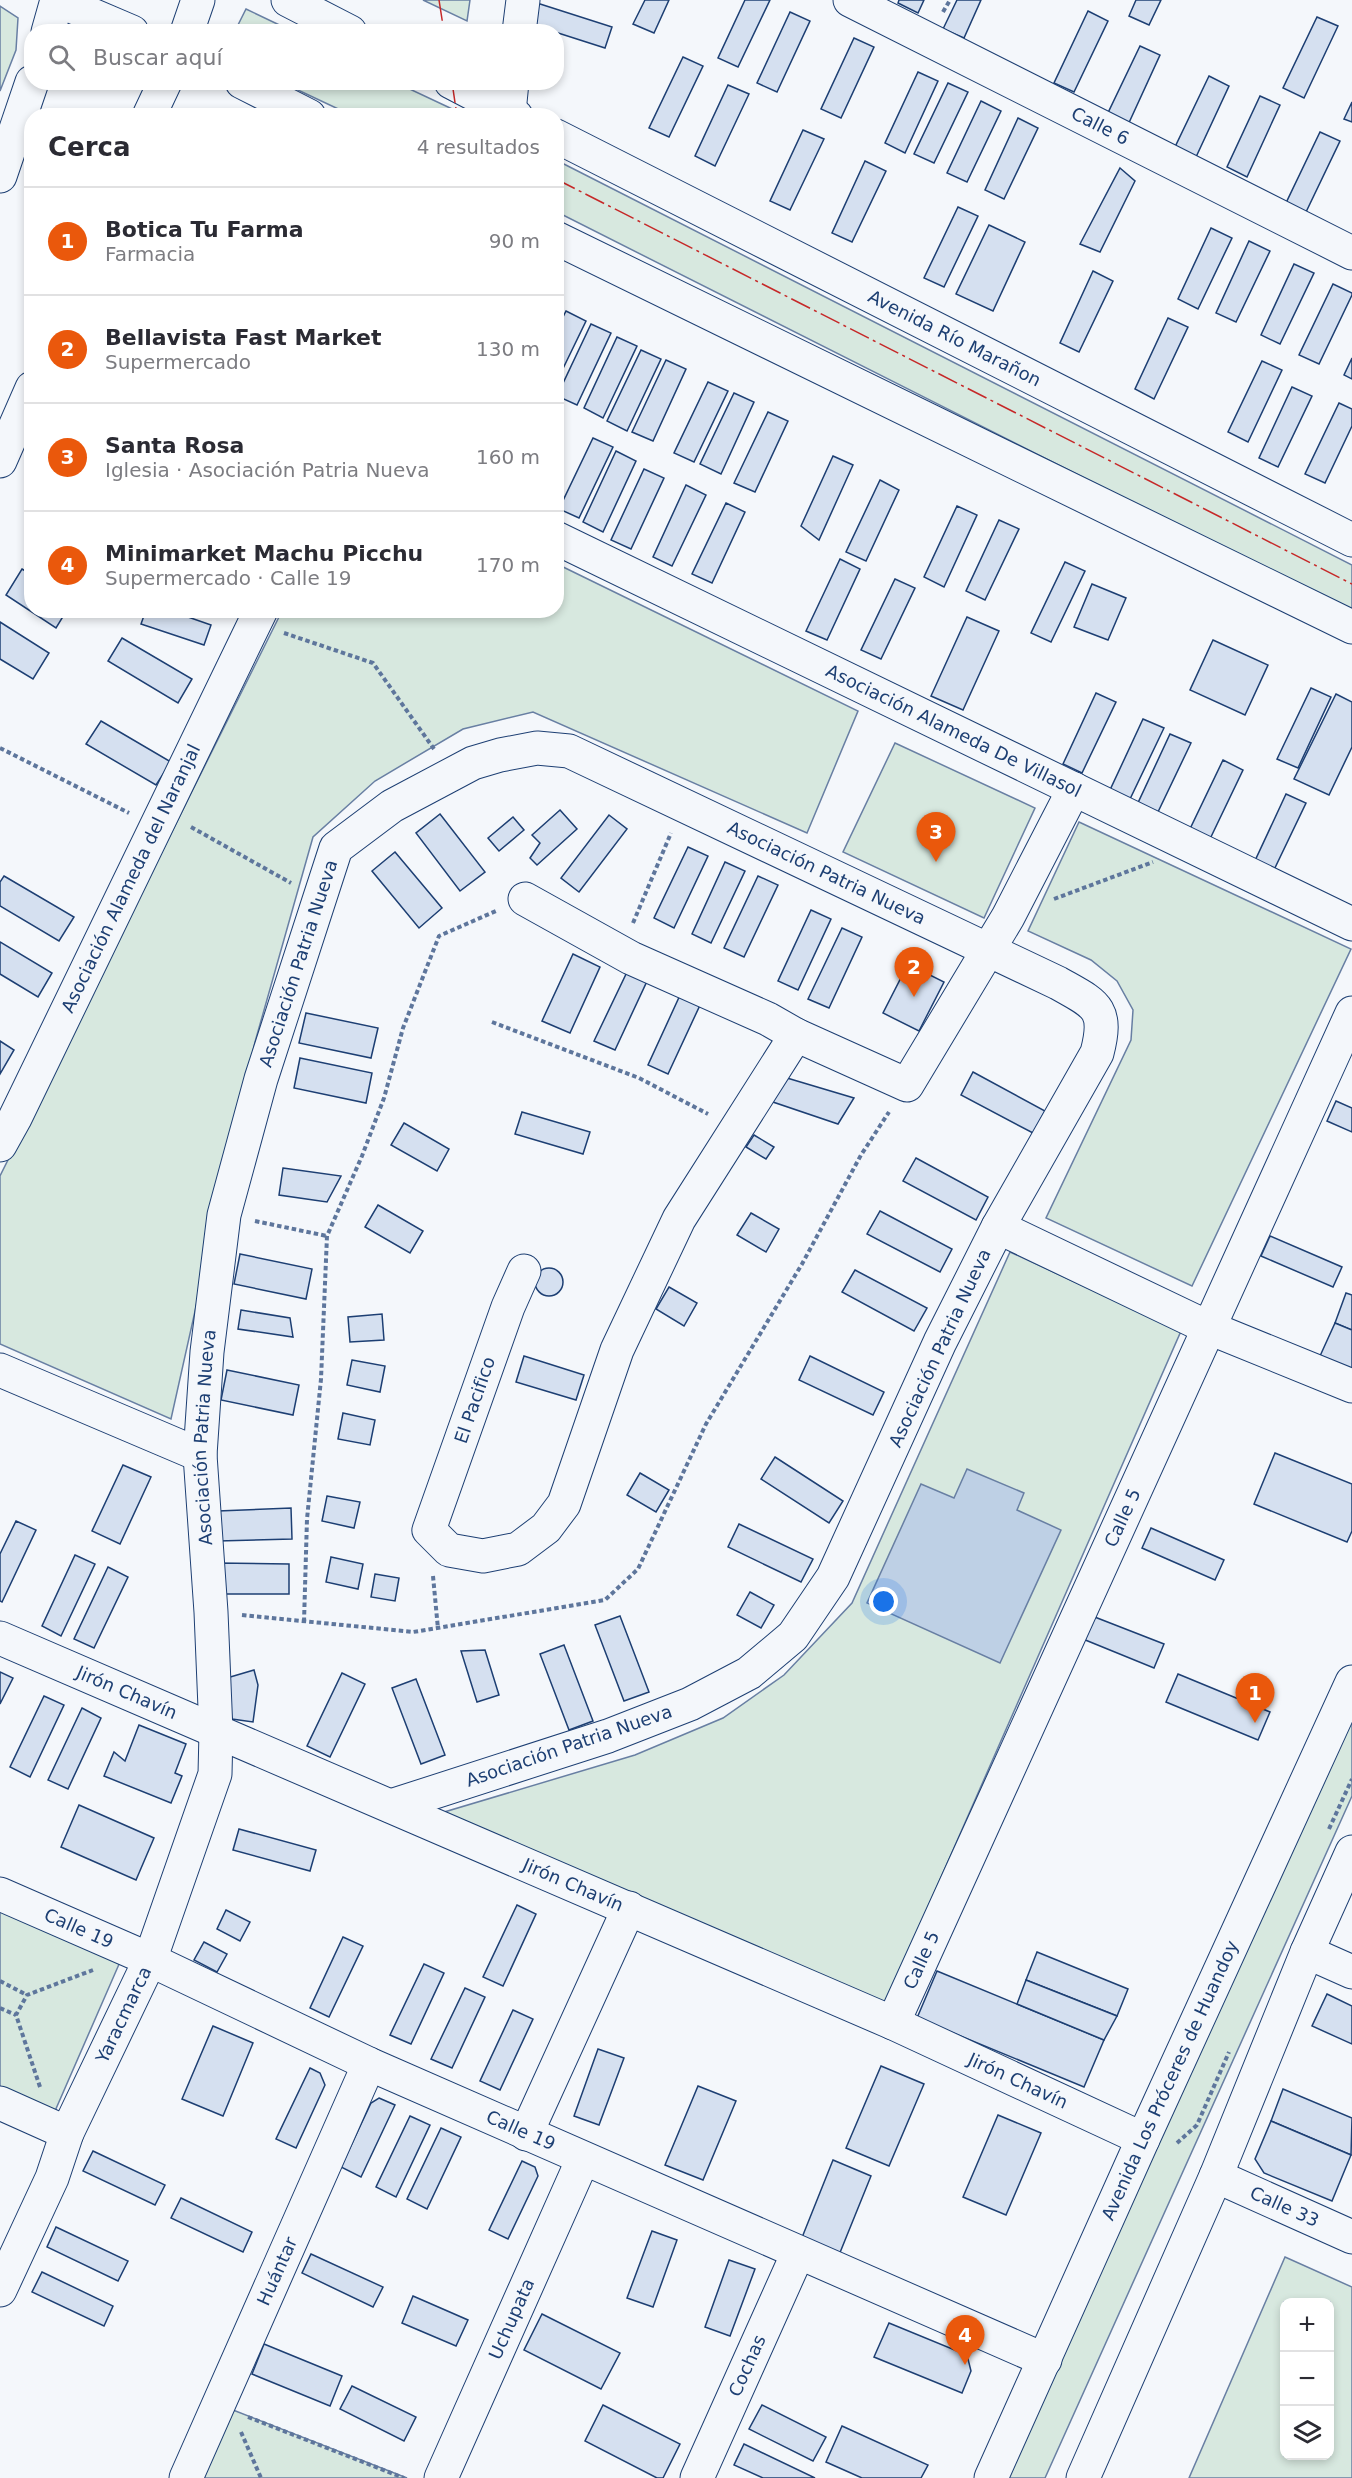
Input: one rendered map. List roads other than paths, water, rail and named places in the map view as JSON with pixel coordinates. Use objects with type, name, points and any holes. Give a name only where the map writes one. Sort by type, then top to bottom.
[{"type":"street","points":[[50,24],[57,0],[113,24]]},
{"type":"street","points":[[190,24],[198,0]]},
{"type":"street","points":[[288,0],[334,24]]},
{"type":"street","points":[[520,24],[523,0]]},
{"type":"street","name":"Calle 6","points":[[850,0],[1352,253]]},
{"type":"street","points":[[0,176],[29,90]]},
{"type":"street","points":[[153,108],[161,90]]},
{"type":"street","points":[[259,90],[293,108]]},
{"type":"street","points":[[474,90],[512,103]]},
{"type":"street","name":"Avenida Río Marañon","points":[[564,140],[1352,540]]},
{"type":"street","points":[[564,242],[1352,627]]},
{"type":"street","points":[[0,461],[24,406]]},
{"type":"street","name":"Asociación Alameda De Villasol","points":[[564,542],[1352,924]]},
{"type":"street","name":"Asociación Alameda del Naranjal","points":[[0,1144],[21,1107],[258,618]]},
{"type":"street","name":"Asociación Patria Nueva","points":[[216,1732],[211,1612],[200,1455],[207,1352],[224,1215],[261,1079],[336,848],[392,806],[473,763],[537,748],[569,751],[1058,983],[1092,1002],[1100,1013],[1103,1031],[1097,1053],[998,1227],[940,1342],[833,1577],[793,1636],[749,1673],[690,1704],[608,1736],[392,1806]]},
{"type":"street","points":[[525,899],[621,952],[907,1085],[1008,916],[1074,789]]},
{"type":"street","name":"Calle 5","points":[[893,2023],[1352,1012]]},
{"type":"street","name":"El Pacifico","points":[[525,1271],[508,1307],[429,1530],[449,1550],[483,1556],[518,1549],[546,1528],[564,1504],[617,1350],[679,1219],[796,1035]]},
{"type":"street","points":[[998,1227],[1208,1327],[1352,1386]]},
{"type":"street","points":[[0,1370],[200,1455]]},
{"type":"street","name":"Jirón Chavín","points":[[0,1638],[893,2023],[1143,2139]]},
{"type":"street","name":"Avenida Los Próceres de Huandoy","points":[[992,2478],[1143,2139],[1352,1682]]},
{"type":"street","name":"Yaracmarca","points":[[0,2290],[52,2178],[60,2130],[214,1774],[216,1732]]},
{"type":"street","points":[[1083,2478],[1216,2176],[1308,1952],[1352,1852]]},
{"type":"street","name":"Calle 19","points":[[0,1894],[138,1954],[369,2064],[1045,2360]]},
{"type":"street","points":[[526,2134],[629,1908]]},
{"type":"street","points":[[1308,1952],[1352,1972]]},
{"type":"street","name":"Huántar","points":[[186,2478],[225,2407],[369,2064]]},
{"type":"street","points":[[0,2103],[60,2130]]},
{"type":"street","name":"Uchupata","points":[[441,2478],[583,2159]]},
{"type":"street","name":"Calle 33","points":[[1216,2176],[1352,2237]]},
{"type":"street","name":"Cochas","points":[[697,2478],[798,2253]]},
{"type":"water","points":[[967,1469],[1024,1493],[1017,1510],[1061,1530],[1000,1663],[867,1603],[921,1484],[954,1498]]},
{"type":"place","name":"Santa Rosa","points":[[936,862]]},
{"type":"place","name":"Bellavista Fast Market","points":[[914,997]]},
{"type":"place","name":"Botica Tu Farma","points":[[1255,1723]]},
{"type":"place","name":"Minimarket Machu Picchu","points":[[965,2365]]}]
